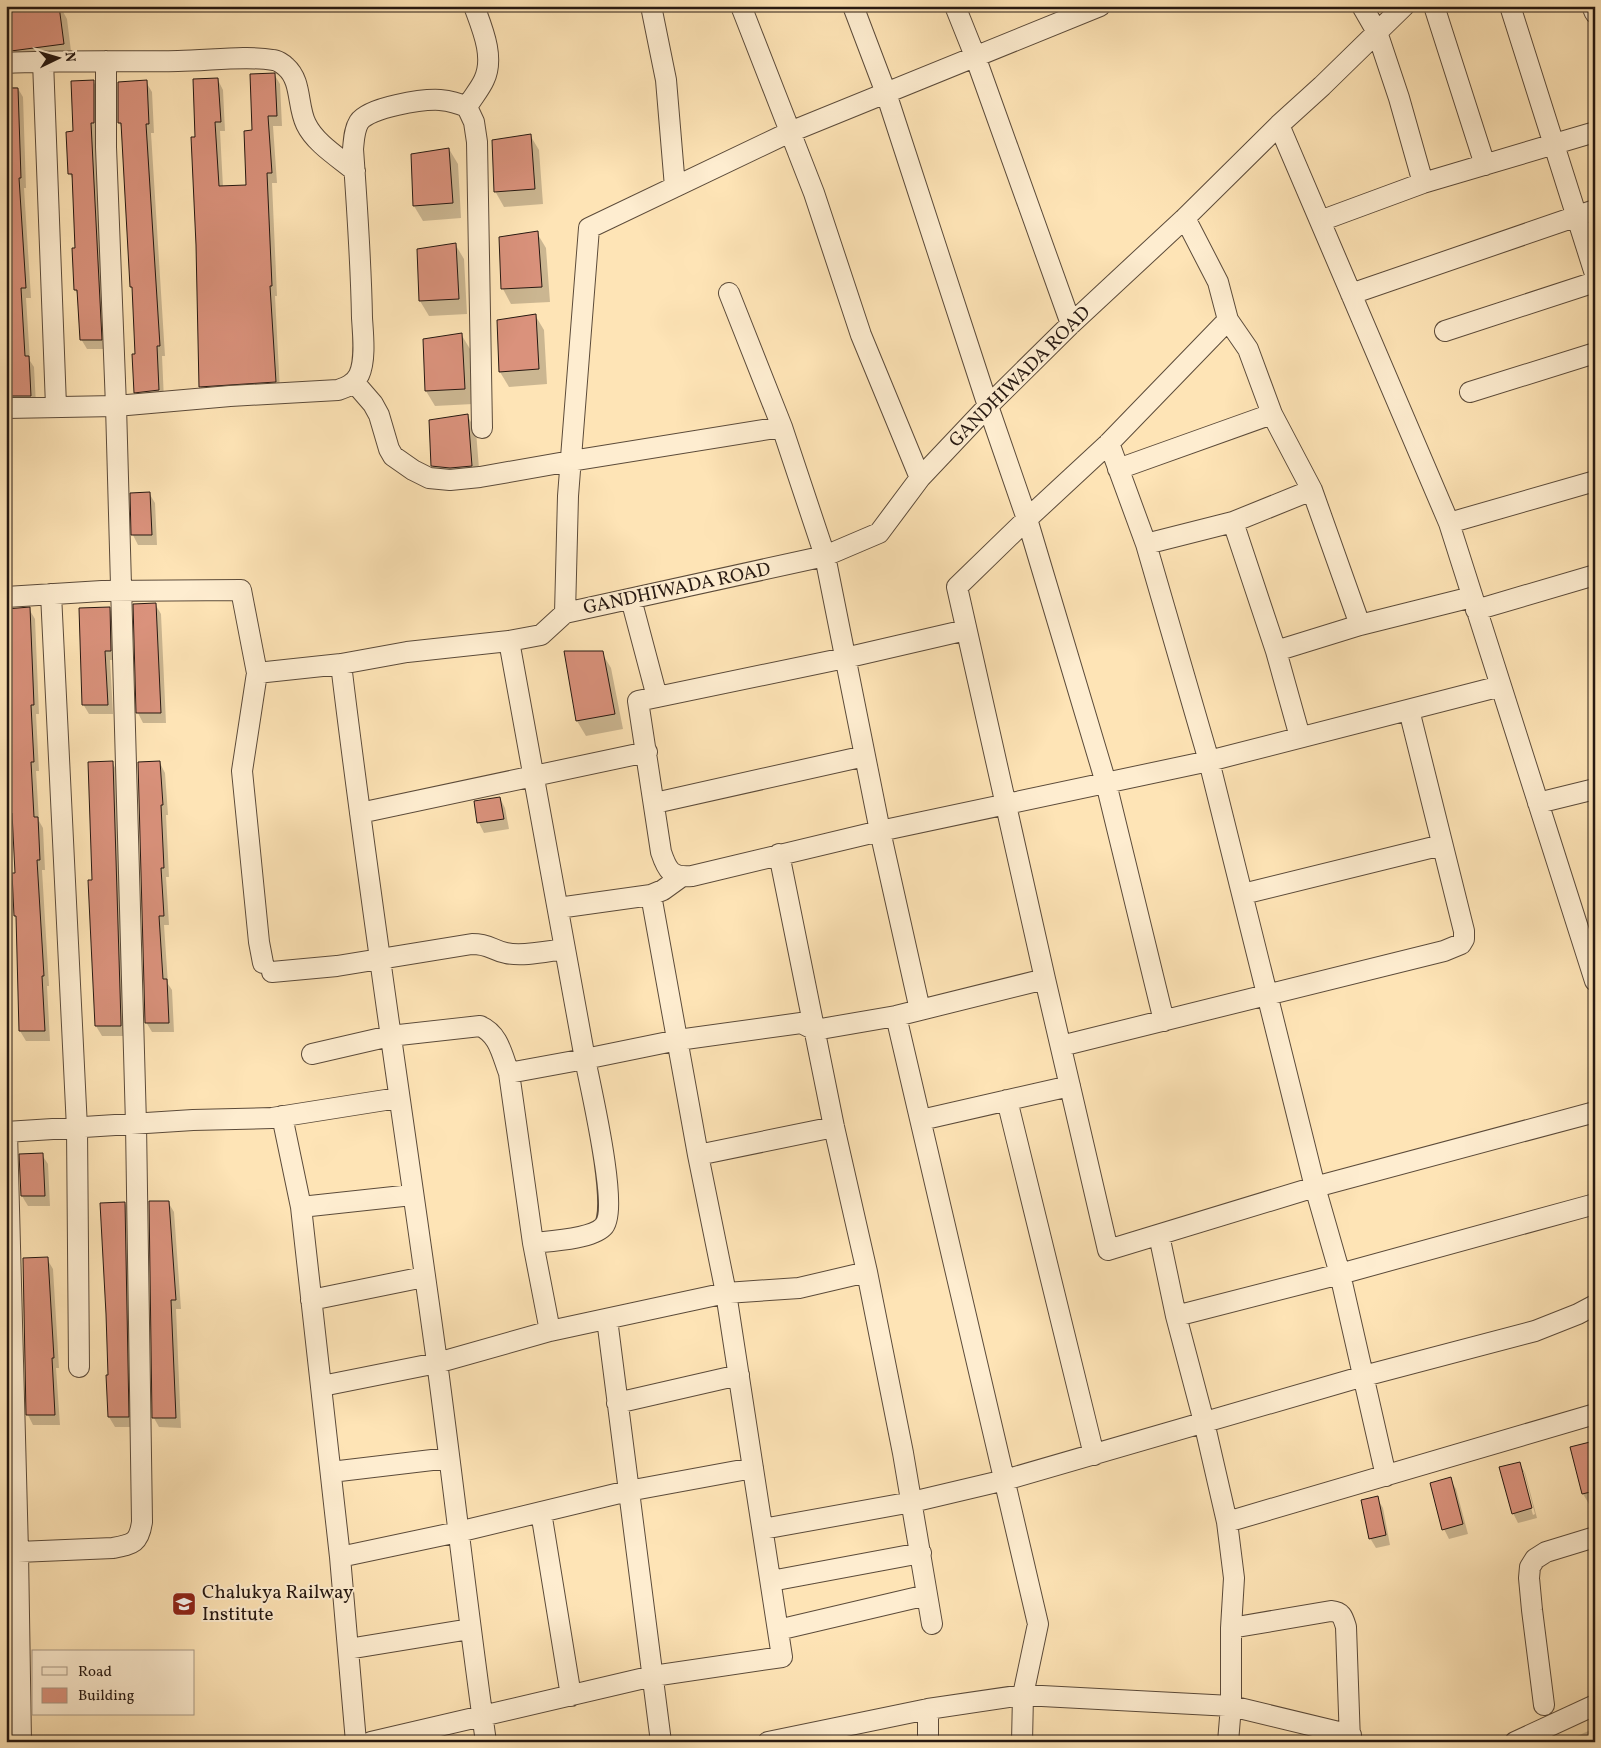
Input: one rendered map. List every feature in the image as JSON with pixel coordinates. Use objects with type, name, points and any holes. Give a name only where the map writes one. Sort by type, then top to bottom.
[{"type":"street","points":[[467,107],[485,79],[488,60],[485,37],[474,6]]},
{"type":"street","points":[[651,6],[666,80],[675,186]]},
{"type":"street","points":[[741,6],[814,192],[860,335],[920,478]]},
{"type":"street","points":[[853,6],[886,93],[988,406],[1027,519],[1106,783],[1164,1021]]},
{"type":"street","points":[[955,6],[975,56],[1071,324]]},
{"type":"street","points":[[257,673],[341,664],[407,652],[509,642],[541,635],[566,613],[568,496],[589,228],[790,132],[975,56],[1062,13],[1100,6]]},
{"type":"street","points":[[1362,6],[1377,32],[1399,98],[1423,183]]},
{"type":"street","name":"GANDHIWADA ROAD","points":[[566,613],[825,556],[879,533],[920,478],[988,406],[1071,324],[1404,6]]},
{"type":"street","points":[[1434,6],[1485,165]]},
{"type":"street","points":[[1510,6],[1553,144],[1586,213],[1595,274]]},
{"type":"street","points":[[1592,6],[1595,13]]},
{"type":"street","points":[[6,63],[260,58],[276,60],[287,67],[294,78],[300,110],[313,136],[355,171]]},
{"type":"street","points":[[43,61],[56,406]]},
{"type":"street","points":[[18,1552],[128,1546],[136,1542],[140,1534],[142,1522],[136,1124],[116,406],[106,147],[106,61]]},
{"type":"street","points":[[6,408],[116,406],[230,396],[338,390],[354,382],[360,373],[363,351],[361,264],[353,148],[354,134],[359,122],[366,115],[376,110],[426,100],[456,102],[467,107],[474,122],[477,142],[482,428]]},
{"type":"street","points":[[1279,125],[1449,523],[1538,802],[1587,928],[1595,981]]},
{"type":"street","points":[[1320,221],[1423,183],[1595,132]]},
{"type":"street","points":[[1351,294],[1586,213]]},
{"type":"street","points":[[1184,218],[1218,282],[1228,320],[1248,350],[1272,414],[1312,490],[1360,626]]},
{"type":"street","points":[[1445,330],[1595,282]]},
{"type":"street","points":[[729,293],[782,427],[825,556],[880,831],[920,1010]]},
{"type":"street","points":[[1228,320],[1109,443],[957,587],[1108,1250],[1315,1187],[1595,1112]]},
{"type":"street","points":[[1470,392],[1595,353]]},
{"type":"street","points":[[354,382],[373,404],[379,415],[393,456],[413,470],[429,478],[450,480],[480,477],[782,427]]},
{"type":"street","points":[[1118,469],[1272,414]]},
{"type":"street","points":[[1109,443],[1146,544],[1209,760],[1315,1187],[1340,1274],[1386,1476]]},
{"type":"street","points":[[1449,523],[1595,481]]},
{"type":"street","points":[[1146,544],[1233,522],[1312,490]]},
{"type":"street","points":[[1233,522],[1276,651],[1300,737]]},
{"type":"street","points":[[1276,651],[1360,626],[1474,603],[1595,574]]},
{"type":"street","points":[[6,597],[120,591],[241,590],[257,673],[242,771],[258,942],[267,968],[337,966],[472,944],[484,944],[498,951],[514,954],[566,949]]},
{"type":"street","points":[[52,594],[77,1128],[79,1367]]},
{"type":"street","points":[[632,599],[657,697]]},
{"type":"street","points":[[681,877],[670,872],[661,852],[638,701],[845,658],[966,630]]},
{"type":"street","points":[[509,642],[585,1059],[600,1131],[609,1214],[607,1223],[602,1229],[593,1233],[534,1244]]},
{"type":"street","points":[[341,664],[398,1098],[437,1363],[486,1742]]},
{"type":"street","points":[[558,908],[652,895],[663,890],[681,877],[729,868],[880,831],[1209,760],[1501,686]]},
{"type":"street","points":[[1061,1046],[1444,951],[1461,944],[1464,939],[1464,932],[1409,710]]},
{"type":"street","points":[[360,813],[647,752]]},
{"type":"street","points":[[655,803],[865,756]]},
{"type":"street","points":[[1538,802],[1595,789]]},
{"type":"street","points":[[1243,894],[1442,845]]},
{"type":"street","points":[[780,854],[834,1126],[867,1272],[912,1502],[932,1624]]},
{"type":"street","points":[[371,1742],[652,1676],[782,1657],[726,1293],[698,1155],[652,895]]},
{"type":"street","points":[[509,1073],[678,1040],[801,1022],[815,1030],[896,1016],[1045,979]]},
{"type":"street","points":[[896,1016],[1038,1624],[1023,1695],[1022,1742]]},
{"type":"street","points":[[312,1054],[390,1036],[480,1026],[489,1030],[494,1036],[509,1073],[534,1244],[550,1331]]},
{"type":"street","points":[[921,1120],[1070,1086]]},
{"type":"street","points":[[21,1742],[7,1132],[282,1116],[398,1098]]},
{"type":"street","points":[[1008,1100],[1094,1454]]},
{"type":"street","points":[[282,1116],[301,1207],[340,1556],[356,1742]]},
{"type":"street","points":[[698,1155],[834,1126]]},
{"type":"street","points":[[301,1207],[412,1195]]},
{"type":"street","points":[[1176,1316],[1340,1274],[1595,1204]]},
{"type":"street","points":[[1158,1235],[1227,1522],[1234,1578],[1231,1628],[1231,1706],[1228,1742]]},
{"type":"street","points":[[322,1386],[437,1363],[550,1331],[726,1293],[799,1288],[867,1272]]},
{"type":"street","points":[[311,1300],[424,1277]]},
{"type":"street","points":[[763,1529],[912,1502],[1005,1480],[1364,1376],[1535,1331],[1595,1305]]},
{"type":"street","points":[[607,1319],[661,1742]]},
{"type":"street","points":[[617,1403],[739,1375]]},
{"type":"street","points":[[1227,1522],[1595,1414]]},
{"type":"street","points":[[331,1472],[449,1458]]},
{"type":"street","points":[[340,1556],[458,1532],[628,1491],[753,1468]]},
{"type":"street","points":[[541,1512],[571,1696]]},
{"type":"street","points":[[1544,1705],[1531,1602],[1530,1567],[1535,1559],[1546,1552],[1595,1537]]},
{"type":"street","points":[[771,1581],[920,1553]]},
{"type":"street","points":[[778,1630],[927,1595]]},
{"type":"street","points":[[768,1742],[928,1710],[1023,1695],[1231,1706],[1351,1738],[1346,1627],[1343,1615],[1331,1611],[1231,1628]]},
{"type":"street","points":[[348,1649],[470,1628]]},
{"type":"street","points":[[1516,1742],[1595,1705]]},
{"type":"street","points":[[928,1710],[928,1742]]},
{"type":"building","points":[[59,6],[64,44],[11,51],[6,8]]},
{"type":"building","points":[[275,73],[277,116],[268,116],[272,173],[267,173],[272,286],[270,286],[276,382],[199,387],[196,245],[191,137],[195,137],[193,79],[218,78],[221,122],[215,122],[219,186],[246,185],[244,131],[252,130],[250,74]]},
{"type":"building","points":[[94,80],[94,123],[91,123],[102,340],[80,340],[77,290],[74,290],[72,248],[75,248],[72,174],[68,174],[66,132],[73,131],[71,81]]},
{"type":"building","points":[[147,80],[149,124],[146,124],[160,346],[157,346],[159,390],[134,393],[132,354],[135,354],[132,287],[130,287],[121,123],[118,123],[118,82]]},
{"type":"building","points":[[6,88],[18,88],[21,178],[19,178],[26,288],[21,288],[25,356],[29,356],[31,396],[6,396]]},
{"type":"building","points":[[531,134],[535,189],[494,192],[492,140]]},
{"type":"building","points":[[449,148],[453,203],[413,206],[411,154]]},
{"type":"building","points":[[538,231],[542,287],[501,289],[499,237]]},
{"type":"building","points":[[456,243],[459,299],[419,301],[417,249]]},
{"type":"building","points":[[536,314],[539,369],[499,372],[497,320]]},
{"type":"building","points":[[462,333],[465,389],[425,391],[423,339]]},
{"type":"building","points":[[468,414],[472,466],[450,468],[431,466],[429,420]]},
{"type":"building","points":[[150,492],[152,535],[131,535],[130,493]]},
{"type":"building","points":[[156,603],[161,713],[136,713],[133,604]]},
{"type":"building","points":[[30,607],[34,705],[31,705],[34,762],[31,762],[34,817],[38,817],[40,860],[37,860],[44,976],[42,976],[45,1031],[19,1031],[16,916],[14,916],[12,873],[15,873],[12,813],[8,813],[6,771],[9,770],[6,719],[9,719],[6,609]]},
{"type":"building","points":[[110,607],[111,651],[105,651],[108,705],[82,705],[79,608]]},
{"type":"building","points":[[564,651],[603,651],[615,714],[576,721]]},
{"type":"building","points":[[113,761],[121,1026],[95,1026],[88,880],[92,880],[88,762]]},
{"type":"building","points":[[160,761],[163,805],[161,805],[164,868],[161,868],[164,916],[159,916],[163,979],[167,979],[169,1023],[145,1023],[138,762]]},
{"type":"building","points":[[500,797],[504,819],[477,823],[474,801]]},
{"type":"building","points":[[43,1153],[45,1196],[21,1196],[19,1154]]},
{"type":"building","points":[[149,1201],[169,1201],[176,1300],[171,1300],[176,1418],[152,1418]]},
{"type":"building","points":[[125,1202],[129,1417],[108,1417],[106,1314],[100,1203]]},
{"type":"building","points":[[48,1257],[54,1358],[52,1358],[55,1415],[26,1415],[23,1258]]},
{"type":"building","points":[[1590,1442],[1595,1458],[1595,1491],[1582,1494],[1570,1447]]},
{"type":"building","points":[[1520,1462],[1532,1508],[1512,1514],[1499,1467]]},
{"type":"building","points":[[1451,1477],[1463,1524],[1442,1530],[1430,1483]]},
{"type":"building","points":[[1378,1496],[1386,1535],[1369,1539],[1361,1500]]},
{"type":"place","name":"Chalukya Railway Institute","points":[[184,1604]]}]
